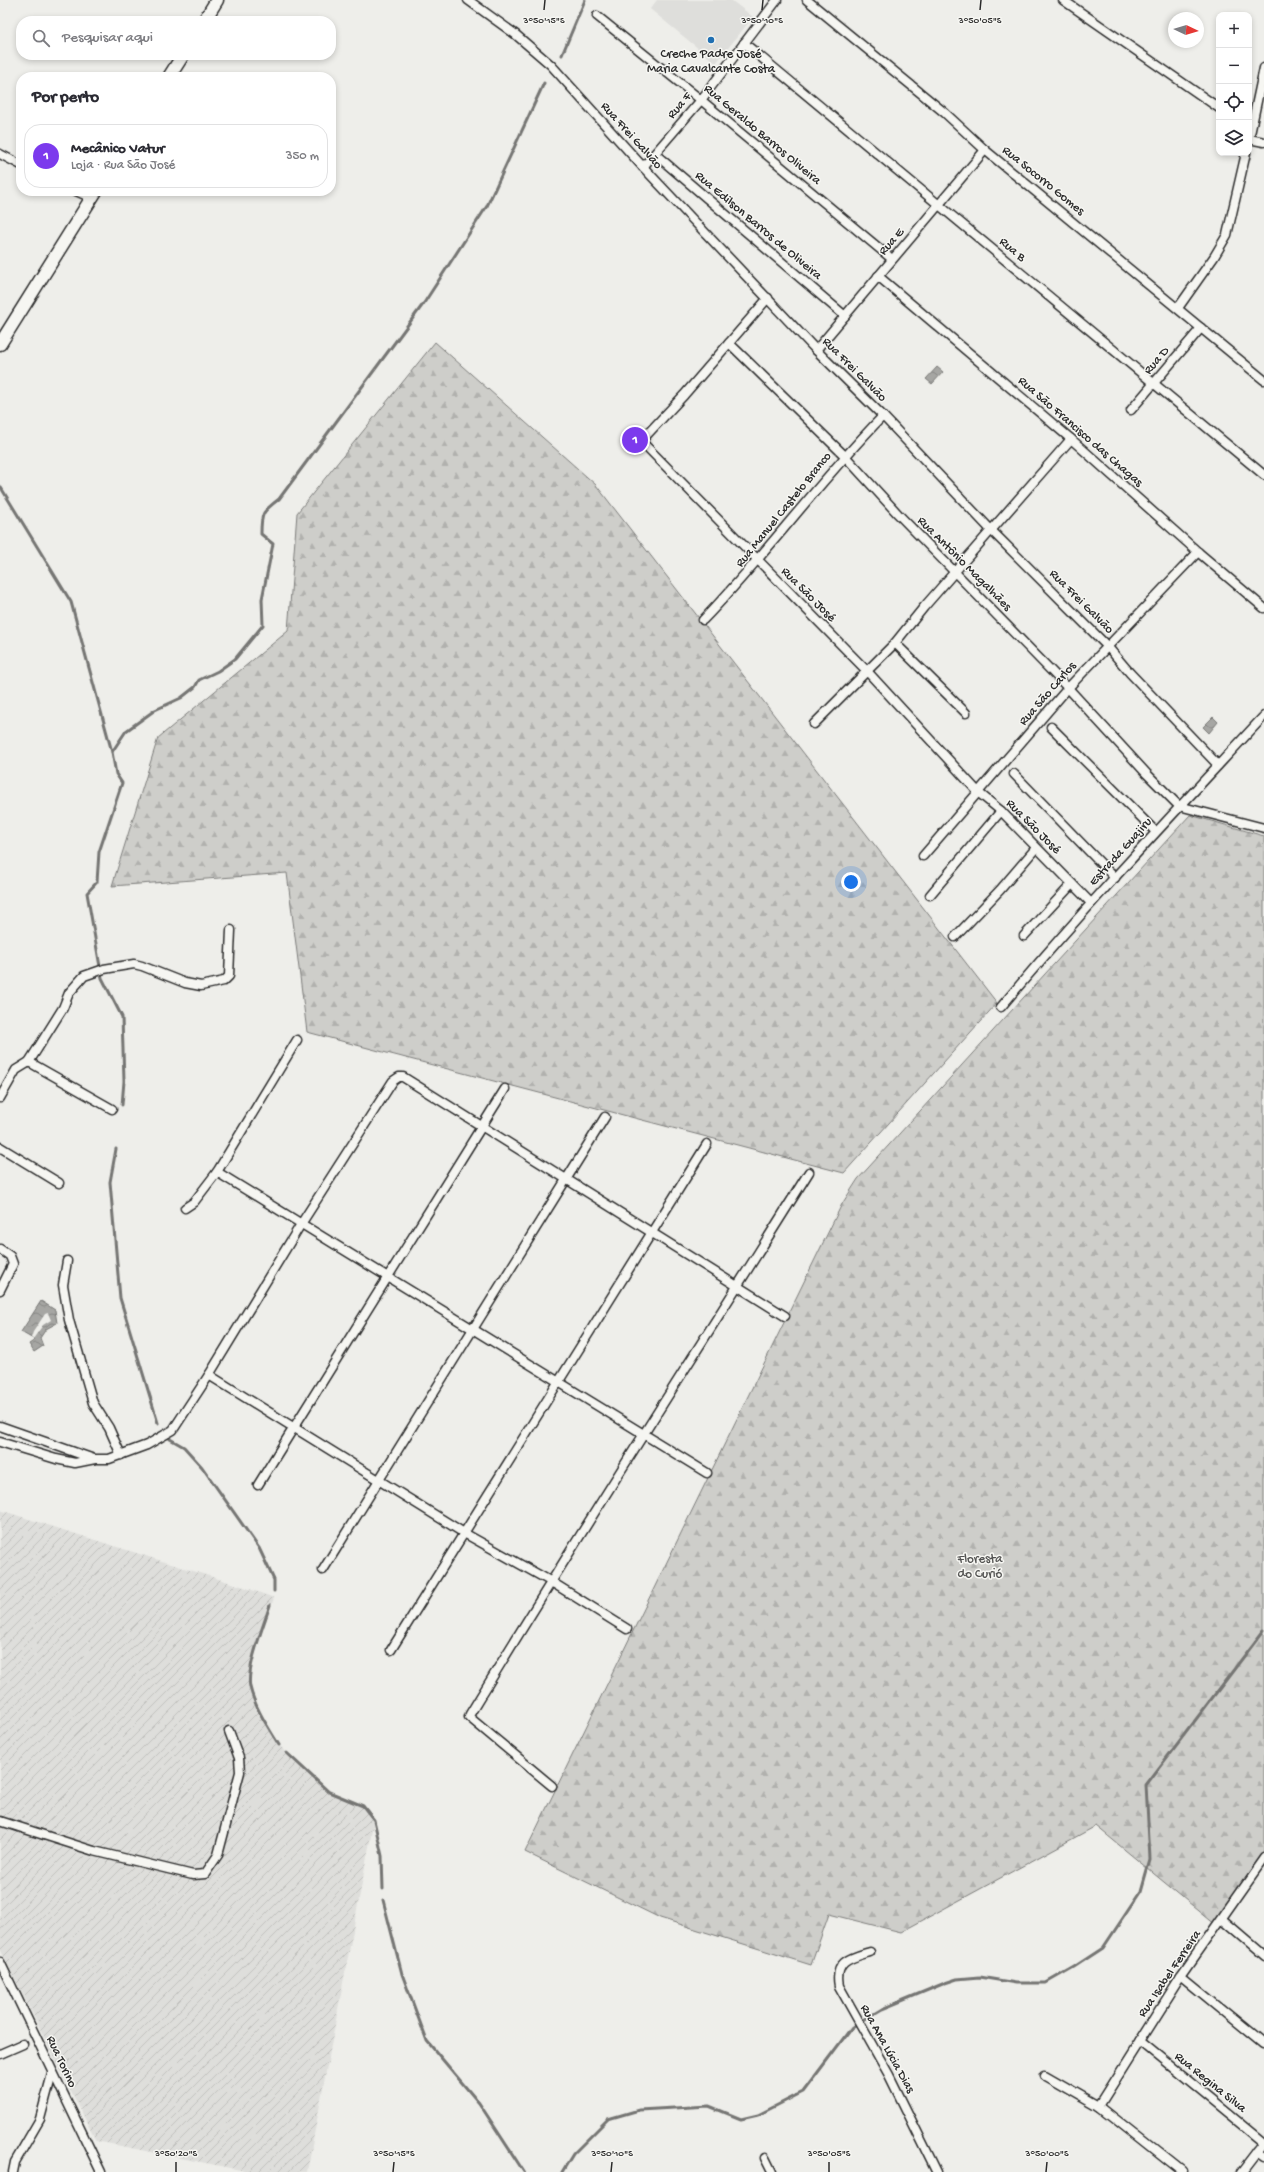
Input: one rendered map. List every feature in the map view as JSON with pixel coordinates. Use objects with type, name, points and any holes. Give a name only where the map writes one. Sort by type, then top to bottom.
[{"type":"street","points":[[207,16],[217,0]]},
{"type":"street","name":"Rua Frei Galvão","points":[[468,0],[514,34],[551,65],[643,167],[816,350],[883,416],[991,530],[1107,646],[1135,678],[1218,765]]},
{"type":"street","name":"Rua F","points":[[643,167],[701,100],[777,0]]},
{"type":"street","name":"Rua Socorro Gomes","points":[[807,0],[944,113],[985,150],[1264,380]]},
{"type":"street","points":[[1063,0],[1216,106]]},
{"type":"street","name":"Rua Geraldo Barros Oliveira","points":[[597,16],[701,100],[892,259]]},
{"type":"street","name":"Rua B","points":[[744,44],[1264,475]]},
{"type":"street","points":[[172,72],[180,60]]},
{"type":"street","points":[[1252,122],[1262,89],[1264,68]]},
{"type":"street","points":[[1252,140],[1264,142]]},
{"type":"street","name":"Rua E","points":[[816,350],[985,150]]},
{"type":"street","points":[[0,154],[16,162]]},
{"type":"street","name":"Rua Edilson Barros de Oliveira","points":[[655,154],[845,316]]},
{"type":"street","points":[[1178,308],[1214,257],[1227,234],[1245,156]]},
{"type":"street","points":[[0,344],[93,196]]},
{"type":"street","name":"Rua São Francisco das Chagas","points":[[878,276],[1071,439],[1198,552],[1264,608]]},
{"type":"street","name":"Rua São José","points":[[768,298],[641,441],[757,561],[866,670],[979,793],[1001,811],[1091,903]]},
{"type":"street","name":"Rua D","points":[[1131,410],[1201,328]]},
{"type":"street","name":"Rua Antônio Magalhães","points":[[729,343],[844,455],[898,514],[1068,688],[1147,774],[1179,806]]},
{"type":"street","name":"Rua Manuel Castelo Branco","points":[[704,620],[757,561],[844,455],[883,416]]},
{"type":"street","points":[[814,724],[866,670],[895,643],[924,607],[956,573],[991,530],[1071,439]]},
{"type":"street","name":"Rua São Carlos","points":[[923,856],[979,793],[1068,688],[1198,552]]},
{"type":"street","points":[[895,643],[966,713]]},
{"type":"street","name":"Estrada Guajiru","points":[[1001,1007],[1155,832],[1264,716]]},
{"type":"street","points":[[1051,727],[1155,832]]},
{"type":"street","points":[[1014,774],[1115,878]]},
{"type":"street","points":[[1179,806],[1264,828]]},
{"type":"street","points":[[930,895],[1001,811]]},
{"type":"street","points":[[955,936],[1000,890],[1036,848]]},
{"type":"street","points":[[1024,936],[1072,884]]},
{"type":"street","points":[[0,1098],[16,1070],[29,1062],[63,1008],[69,992],[84,976],[100,970],[134,964],[193,984],[208,985],[224,981],[229,976],[230,930]]},
{"type":"street","points":[[185,1208],[194,1202],[217,1172],[297,1040]]},
{"type":"street","points":[[29,1062],[112,1109]]},
{"type":"street","points":[[0,1442],[75,1463],[95,1459],[109,1459],[121,1455],[164,1437],[173,1430],[209,1375],[301,1224],[396,1078],[403,1078],[785,1316]]},
{"type":"street","points":[[258,1485],[505,1089]]},
{"type":"street","points":[[323,1570],[605,1117]]},
{"type":"street","points":[[391,1650],[707,1144]]},
{"type":"street","points":[[0,1147],[59,1183]]},
{"type":"street","points":[[217,1172],[707,1473]]},
{"type":"street","points":[[552,1786],[469,1717],[550,1581],[645,1434],[809,1172]]},
{"type":"street","points":[[0,1249],[12,1260],[13,1267],[0,1290]]},
{"type":"street","points":[[67,1261],[64,1286],[65,1302],[93,1404],[109,1428],[121,1455]]},
{"type":"street","points":[[209,1375],[464,1533],[550,1581],[627,1629]]},
{"type":"street","points":[[0,1426],[95,1459]]},
{"type":"street","points":[[0,1821],[94,1852],[193,1875],[205,1874],[218,1855],[240,1772],[239,1758],[229,1731]]},
{"type":"street","name":"Rua Isabel Ferreira","points":[[1099,2106],[1181,1976],[1264,1858]]},
{"type":"street","points":[[1222,1919],[1264,1955]]},
{"type":"street","name":"Rua Ana Lúcia Dias","points":[[870,1952],[852,1957],[844,1962],[838,1972],[839,1986],[889,2075],[937,2172]]},
{"type":"street","name":"Rua Torino","points":[[0,1962],[52,2074],[101,2172]]},
{"type":"street","points":[[1181,1976],[1264,2044]]},
{"type":"street","name":"Rua Regina Silva","points":[[1140,2041],[1264,2142]]},
{"type":"street","points":[[0,2054],[22,2044]]},
{"type":"street","points":[[13,2172],[15,2162],[40,2119],[52,2074]]},
{"type":"street","points":[[1045,2074],[1099,2106],[1178,2171]]},
{"type":"street","points":[[1240,2172],[1264,2142]]},
{"type":"street","points":[[1257,2151],[1264,2156]]},
{"type":"street","points":[[766,2158],[772,2172]]},
{"type":"shaded area","name":"Creche Padre José Maria Cavalcante Costa","points":[[657,0],[731,0],[753,17],[716,63],[650,9]]},
{"type":"shaded area","points":[[0,1510],[244,1587],[274,1598],[250,1671],[250,1686],[259,1711],[279,1745],[328,1792],[363,1806],[374,1820],[307,2172],[250,2172],[96,2141],[0,1949]]},
{"type":"green space","points":[[435,342],[596,485],[997,1003],[844,1173],[307,1032],[287,873],[112,886],[158,738],[288,631],[297,513]]},
{"type":"green space","name":"Floresta do Curió","points":[[1190,815],[1264,836],[1264,1863],[1216,1925],[1096,1826],[901,1932],[829,1914],[811,1965],[660,1918],[525,1852],[842,1204],[858,1179]]},
{"type":"water","points":[[937,367],[943,372],[932,384],[926,379]]},
{"type":"water","points":[[1213,717],[1218,722],[1209,733],[1203,727]]},
{"type":"water","points":[[41,1301],[55,1310],[57,1323],[46,1329],[40,1338],[43,1346],[34,1352],[29,1344],[35,1340],[21,1332]]},
{"type":"pier","points":[[48,1313],[51,1320],[43,1325],[33,1339],[31,1338],[33,1332],[45,1314]]},
{"type":"waterway","points":[[562,55],[585,0]]},
{"type":"waterway","points":[[112,752],[126,731],[155,710],[181,698],[195,687],[199,680],[218,671],[235,659],[263,625],[262,599],[273,544],[261,534],[262,517],[266,510],[279,499],[424,303],[487,206],[544,83]]},
{"type":"waterway","points":[[0,486],[71,602],[112,752],[116,774],[122,783],[99,852],[97,882],[87,893],[102,978],[122,1017],[124,1081],[122,1105]]},
{"type":"waterway","points":[[116,1149],[110,1182],[120,1298],[158,1423]]},
{"type":"waterway","points":[[170,1439],[184,1447],[202,1467],[259,1548],[274,1580],[274,1591]]},
{"type":"waterway","points":[[270,1605],[256,1646],[249,1679],[255,1702],[279,1745]]},
{"type":"waterway","points":[[562,2172],[573,2154],[608,2119],[639,2110],[709,2106],[741,2119],[758,2115],[803,2092],[852,2027],[882,2009],[957,1979],[980,1977],[1016,1983],[1046,1983],[1103,1948],[1141,1891],[1150,1859],[1146,1785],[1264,1630]]},
{"type":"waterway","points":[[287,1753],[329,1792],[363,1806],[374,1820],[382,1856],[383,1889]]},
{"type":"waterway","points":[[383,1900],[402,1974],[427,2041],[479,2103],[524,2172]]},
{"type":"place","name":"Creche Padre José Maria Cavalcante Costa","points":[[711,40]]},
{"type":"place","name":"Mecânico Vatur","points":[[635,440]]}]
